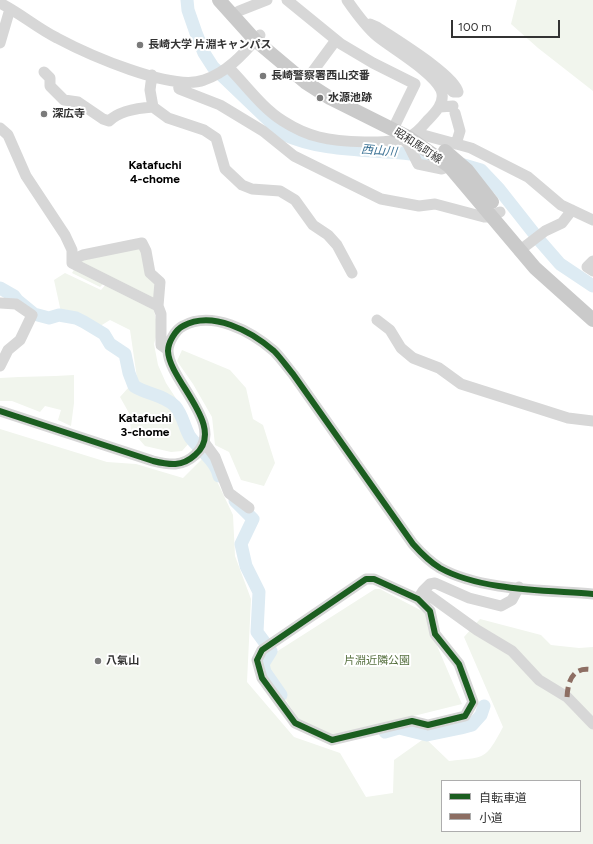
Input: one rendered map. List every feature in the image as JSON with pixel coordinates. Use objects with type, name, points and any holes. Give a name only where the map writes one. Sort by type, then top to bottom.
[{"type":"main road","name":"昭和馬町線","points":[[219,0],[236,13],[258,38],[307,79],[335,92],[405,135],[458,171]]},
{"type":"main road","name":"昭和馬町線","points":[[229,0],[236,13]]},
{"type":"main road","name":"昭和馬町線","points":[[405,135],[435,143],[458,171],[541,263],[593,309]]},
{"type":"main road","name":"昭和馬町線","points":[[526,246],[553,286],[593,320]]},
{"type":"street","points":[[287,0],[336,40],[373,63],[415,84],[405,135],[418,164],[458,171]]},
{"type":"street","points":[[229,68],[264,105],[282,120],[303,132],[320,137],[336,139],[392,141],[405,135],[440,107],[442,97],[440,89],[424,72],[378,37],[347,0]]},
{"type":"street","points":[[236,13],[261,1]]},
{"type":"street","points":[[0,3],[57,38],[113,64],[178,82],[204,80],[229,68],[258,38]]},
{"type":"street","points":[[0,43],[10,9]]},
{"type":"street","points":[[364,22],[377,27],[445,74],[457,88],[458,92],[453,92],[441,78],[424,72]]},
{"type":"street","points":[[307,79],[336,40]]},
{"type":"street","points":[[44,72],[50,78],[50,86],[64,100],[78,102],[103,120],[109,121],[114,116],[131,110],[153,107]]},
{"type":"street","points":[[152,75],[150,90],[153,107],[168,118],[204,130],[216,138],[225,169],[242,185],[252,189],[263,188],[280,191],[295,200],[313,224],[328,235],[338,245],[352,273]]},
{"type":"street","points":[[178,82],[179,89],[220,105],[263,131],[294,156],[381,199],[419,206],[435,204],[484,217],[496,214]]},
{"type":"street","points":[[440,107],[454,109],[460,131],[456,144]]},
{"type":"street","points":[[0,128],[8,134],[26,176],[65,235],[72,250],[72,263],[158,306]]},
{"type":"street","points":[[405,135],[471,148],[528,176],[549,197],[572,210],[591,216]]},
{"type":"street","points":[[526,246],[543,232],[562,223],[572,210]]},
{"type":"street","points":[[72,260],[83,255],[142,243],[146,251],[150,273],[160,282],[158,306],[161,314],[161,345],[168,350]]},
{"type":"street","points":[[593,261],[588,267],[593,272]]},
{"type":"street","points":[[0,303],[16,304],[32,315],[20,340],[8,350],[0,366]]},
{"type":"street","points":[[0,411],[43,427],[171,465],[185,463],[197,454],[204,442],[205,428],[200,414],[170,365],[168,350],[171,339],[179,327],[192,321],[205,320],[227,324],[244,330],[261,341],[275,352],[294,374],[413,544],[428,559],[454,575],[474,581],[593,594]]},
{"type":"street","points":[[377,320],[390,330],[401,348],[413,358],[439,368],[462,384],[568,418],[593,421]]},
{"type":"street","points":[[204,442],[215,457],[229,493],[249,508]]},
{"type":"street","points":[[421,595],[430,611],[435,634],[459,664],[473,702],[465,716],[428,725],[412,721],[332,740],[295,723],[262,678],[257,660],[262,650],[366,579],[374,579],[421,595],[512,651],[539,680],[567,697],[593,724]]},
{"type":"street","points":[[421,595],[430,584],[435,583],[462,595],[501,606],[512,600],[519,587]]},
{"type":"green space","points":[[517,0],[593,0],[593,91],[538,48],[511,24]]},
{"type":"green space","points":[[140,246],[158,282],[155,302],[109,278],[100,287],[72,273],[79,261]]},
{"type":"green space","points":[[65,273],[101,290],[106,284],[154,310],[158,330],[154,344],[158,365],[166,383],[188,417],[193,430],[190,442],[182,451],[171,452],[145,446],[131,430],[129,413],[120,397],[137,378],[130,330],[110,320],[97,328],[73,314],[61,312],[54,280]]},
{"type":"green space","points":[[182,350],[230,370],[246,388],[253,419],[263,425],[275,463],[264,486],[241,480],[229,452],[215,445],[212,417],[193,384],[177,361]]},
{"type":"green space","points":[[74,375],[74,403],[71,426],[58,420],[61,410],[45,406],[40,412],[12,401],[0,401],[0,378]]},
{"type":"green space","points":[[0,429],[107,462],[136,464],[183,478],[205,456],[233,515],[235,556],[251,599],[247,682],[294,737],[340,753],[366,797],[393,793],[394,760],[425,738],[449,761],[470,759],[483,755],[492,746],[503,727],[464,637],[480,619],[541,635],[551,645],[579,648],[593,647],[593,844],[0,844]]},
{"type":"green space","name":"片淵近隣公園","points":[[375,589],[380,589],[426,613],[432,634],[462,704],[333,736],[299,721],[269,672],[268,662],[273,654]]},
{"type":"waterway","name":"西山川","points":[[187,0],[188,10],[196,33],[204,53],[213,67],[283,134],[301,141],[320,145],[438,158]]},
{"type":"waterway","name":"西山川","points":[[457,163],[481,170],[499,189],[560,264],[593,286]]},
{"type":"waterway","points":[[0,288],[14,296],[34,314],[49,318],[59,315],[76,318],[104,334],[110,344],[125,354],[129,373],[134,386],[166,399],[175,406],[180,413],[190,437],[211,460],[219,476]]},
{"type":"waterway","points":[[235,501],[253,519],[241,544],[246,566],[259,592],[257,632],[271,651],[263,664],[265,672],[281,695]]},
{"type":"waterway","points":[[385,732],[399,728],[427,735],[461,728],[472,725],[481,715],[484,706]]},
{"type":"marked path","points":[[567,697],[570,680],[576,672],[586,669],[593,670]]},
{"type":"cycle path","points":[[0,411],[153,461],[170,464],[185,462],[195,455],[203,444],[205,431],[201,418],[171,363],[168,351],[169,344],[172,337],[180,328],[194,322],[206,320],[231,325],[254,336],[274,351],[293,374],[413,544],[433,563],[456,576],[494,585],[535,590],[593,594]]},
{"type":"cycle path","points":[[366,579],[374,579],[418,599],[430,611],[435,634],[459,664],[473,702],[465,716],[428,725],[412,721],[332,740],[295,723],[262,678],[257,660],[262,650],[366,579]]},
{"type":"place","name":"長崎大学 片淵キャンパス","points":[[140,45]]},
{"type":"place","name":"長崎警察署西山交番","points":[[263,76]]},
{"type":"place","name":"水源池跡","points":[[320,98]]},
{"type":"place","name":"深広寺","points":[[44,114]]},
{"type":"place","name":"八氣山","points":[[98,661]]},
{"type":"district","name":"Katafuchi 4-chome","points":[[155,172]]},
{"type":"district","name":"Katafuchi 3-chome","points":[[145,425]]}]
